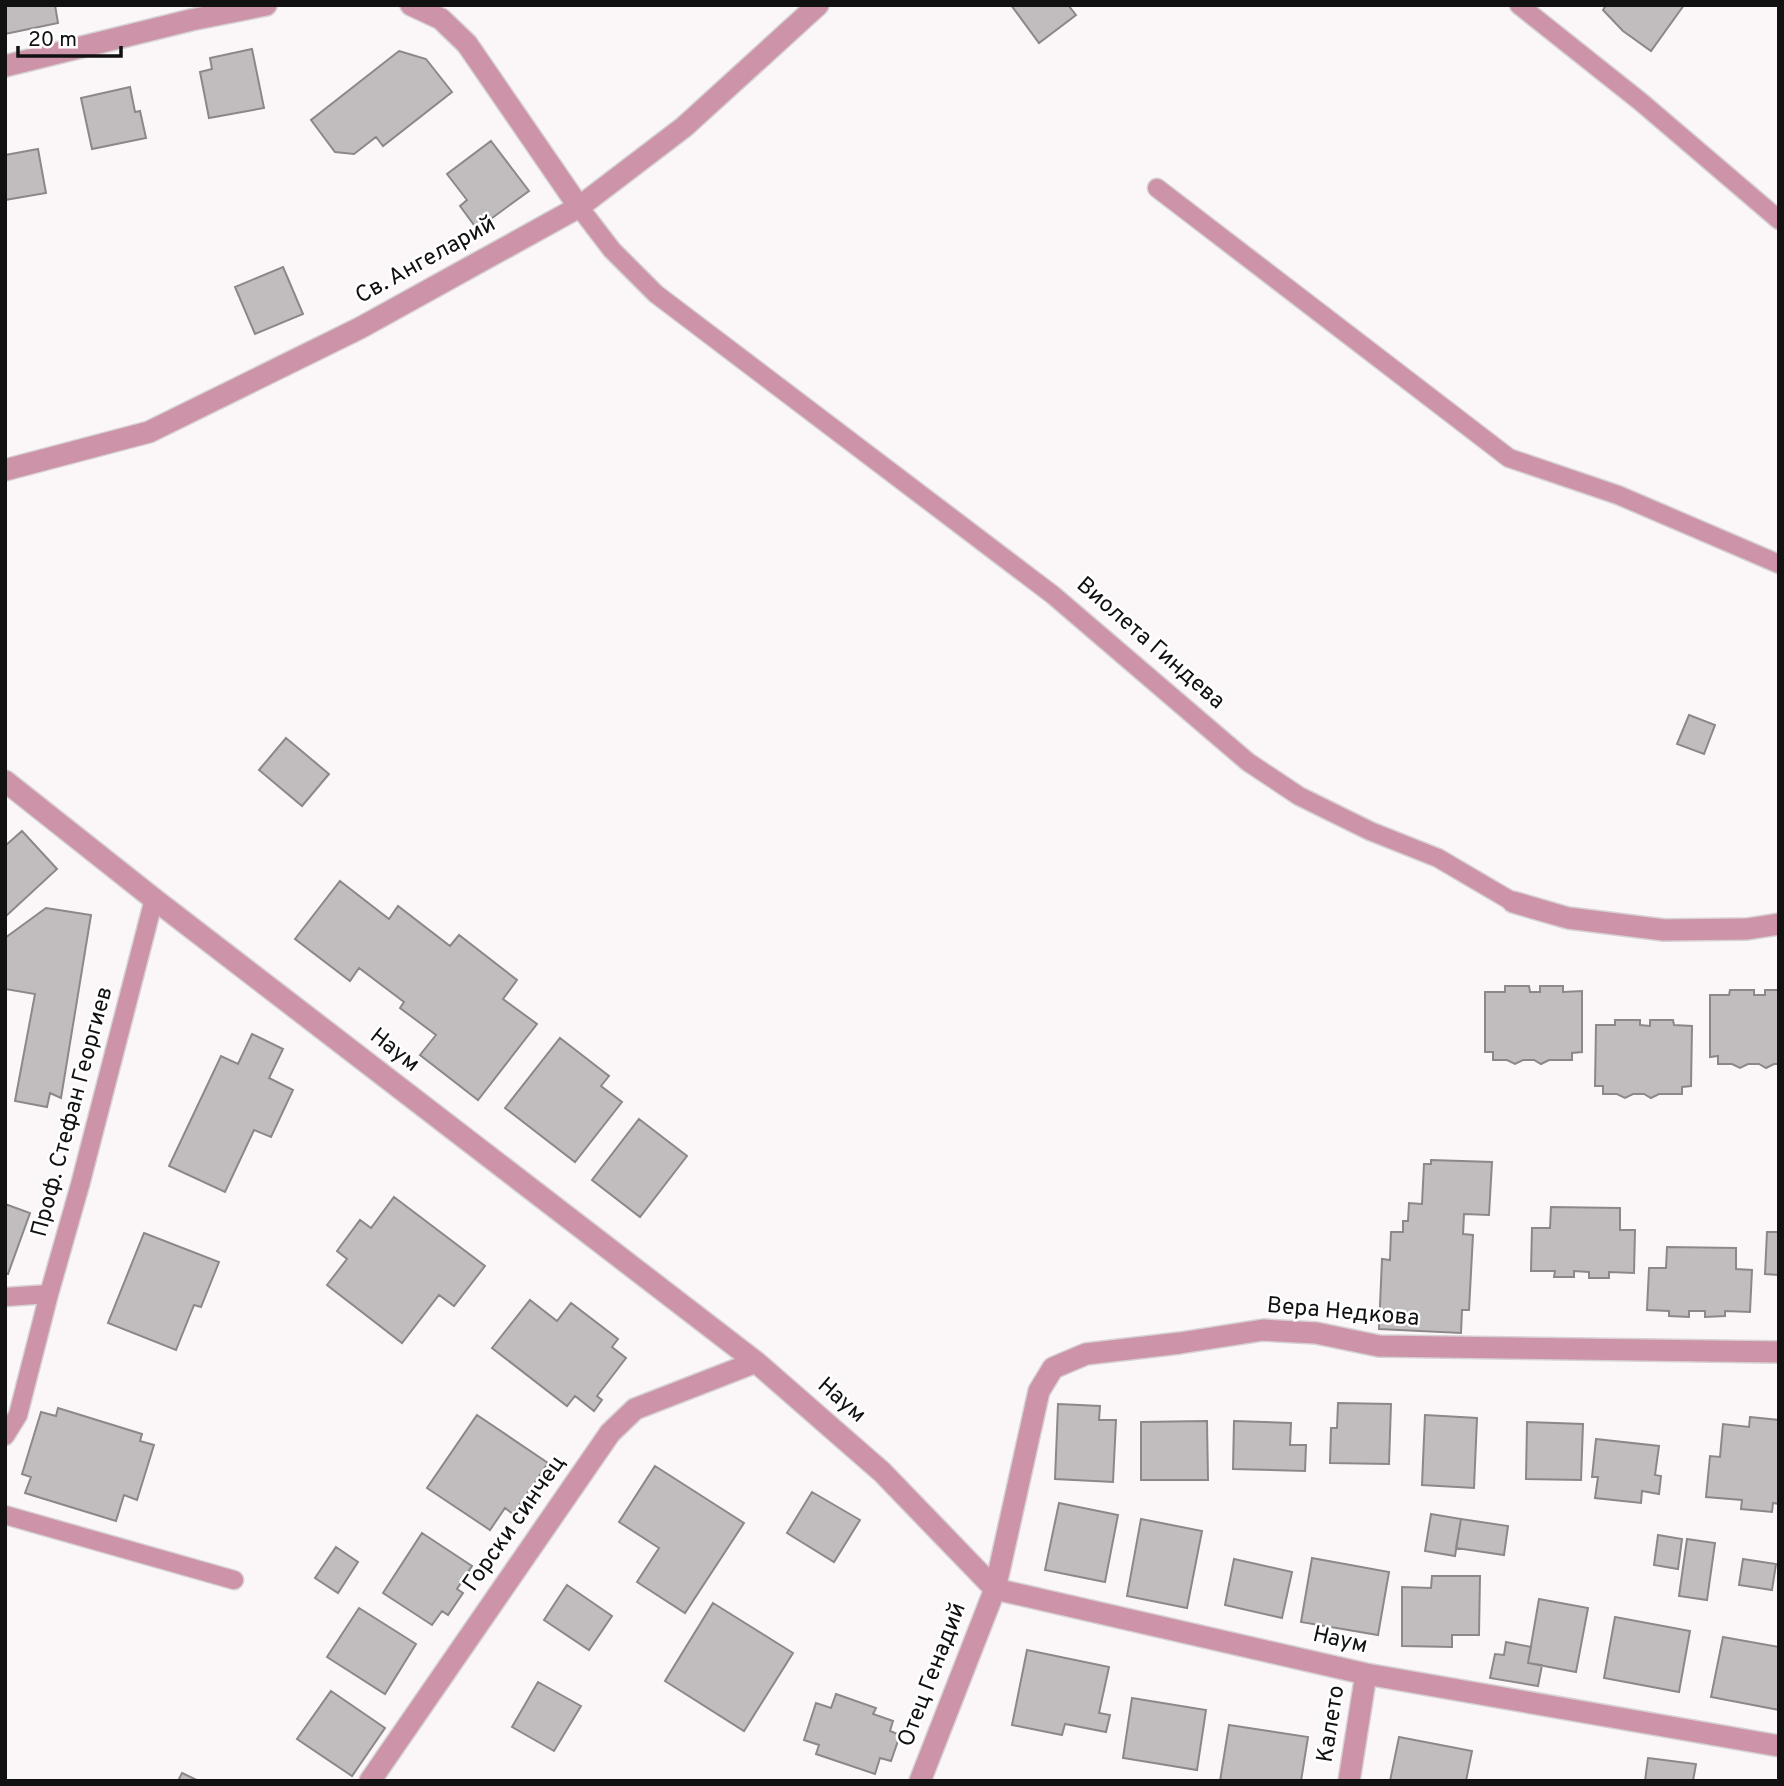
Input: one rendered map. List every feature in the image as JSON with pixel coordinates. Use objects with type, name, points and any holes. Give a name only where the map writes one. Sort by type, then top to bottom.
[{"type":"street","points":[[5,66],[191,20],[265,5]]},
{"type":"street","points":[[411,5],[440,12],[467,44],[579,206]]},
{"type":"street","name":"Св. Ангеларий","points":[[5,470],[149,432],[359,328],[579,206],[684,127],[818,5]]},
{"type":"street","name":"Наум","points":[[5,781],[154,899],[756,1362],[882,1472],[995,1589],[1366,1674],[1779,1746]]},
{"type":"street","name":"Виолета Гиндева","points":[[1513,902],[1568,918],[1664,930],[1747,929],[1779,925]]},
{"type":"street","name":"Вера Недкова","points":[[995,1589],[1039,1391],[1053,1368],[1086,1354],[1263,1330],[1316,1333],[1379,1346],[1779,1352]]},
{"type":"street","name":"Горски синчец","points":[[370,1781],[610,1433],[635,1409],[756,1362]]},
{"type":"street","name":"Отец Генадий","points":[[919,1781],[995,1589]]},
{"type":"street","name":"Калето","points":[[1349,1781],[1366,1674]]},
{"type":"lane","points":[[1519,5],[1642,102],[1779,220]]},
{"type":"lane","points":[[1157,188],[1509,458],[1618,495],[1779,564]]},
{"type":"lane","name":"Виолета Гиндева","points":[[579,206],[612,250],[656,294],[1053,595],[1248,762],[1299,796],[1370,831],[1438,858],[1513,902]]},
{"type":"lane","name":"Проф. Стефан Георгиев","points":[[5,1436],[18,1415],[154,899]]},
{"type":"lane","points":[[5,1297],[49,1294]]},
{"type":"lane","points":[[5,1515],[234,1580]]},
{"type":"building","points":[[5,5],[55,5],[58,23],[5,34]]},
{"type":"building","points":[[1011,5],[1068,5],[1076,15],[1039,43]]},
{"type":"building","points":[[1606,5],[1684,5],[1651,51],[1623,31],[1603,10]]},
{"type":"building","points":[[252,49],[264,108],[209,118],[200,72],[212,69],[210,58]]},
{"type":"building","points":[[399,51],[426,59],[452,92],[383,146],[376,137],[354,154],[335,152],[311,120]]},
{"type":"building","points":[[130,87],[135,112],[140,111],[146,138],[92,149],[81,98]]},
{"type":"building","points":[[491,141],[529,191],[477,229],[460,206],[467,200],[447,174]]},
{"type":"building","points":[[38,149],[46,193],[5,200],[5,155]]},
{"type":"building","points":[[283,267],[303,314],[255,334],[235,287]]},
{"type":"building","points":[[1689,715],[1715,725],[1704,754],[1677,744]]},
{"type":"building","points":[[286,738],[329,774],[302,806],[259,770]]},
{"type":"building","points":[[22,831],[57,869],[5,917],[5,846]]},
{"type":"building","points":[[340,881],[389,919],[398,906],[450,946],[459,935],[517,980],[503,999],[537,1024],[478,1100],[420,1055],[436,1035],[400,1008],[404,1002],[359,968],[350,981],[295,939]]},
{"type":"building","points":[[46,908],[91,915],[61,1098],[50,1093],[47,1107],[15,1101],[35,994],[5,989],[5,938]]},
{"type":"building","points":[[1505,986],[1529,986],[1530,992],[1540,992],[1540,986],[1563,986],[1563,992],[1582,991],[1582,1052],[1572,1053],[1572,1060],[1549,1060],[1541,1064],[1534,1060],[1523,1060],[1515,1064],[1507,1060],[1493,1060],[1493,1052],[1485,1052],[1485,992],[1505,992]]},
{"type":"building","points":[[1730,990],[1754,990],[1754,995],[1765,995],[1765,990],[1779,990],[1779,1064],[1766,1068],[1759,1064],[1748,1064],[1740,1068],[1732,1064],[1718,1064],[1718,1056],[1710,1057],[1710,995],[1729,995]]},
{"type":"building","points":[[1615,1020],[1640,1020],[1640,1025],[1650,1026],[1650,1020],[1673,1020],[1674,1025],[1692,1026],[1691,1086],[1682,1087],[1682,1094],[1659,1094],[1651,1098],[1644,1094],[1633,1094],[1625,1098],[1617,1094],[1603,1094],[1603,1086],[1595,1086],[1596,1025],[1615,1025]]},
{"type":"building","points":[[252,1034],[283,1049],[269,1078],[293,1090],[271,1137],[254,1130],[225,1192],[169,1166],[221,1056],[238,1064]]},
{"type":"building","points":[[560,1038],[609,1076],[601,1086],[622,1102],[575,1162],[505,1108]]},
{"type":"building","points":[[639,1119],[687,1156],[640,1217],[592,1180]]},
{"type":"building","points":[[1431,1160],[1492,1162],[1489,1215],[1464,1214],[1463,1234],[1473,1235],[1469,1310],[1462,1310],[1461,1333],[1379,1329],[1382,1259],[1390,1260],[1391,1232],[1403,1232],[1403,1221],[1408,1221],[1409,1203],[1422,1204],[1424,1164],[1431,1164]]},
{"type":"building","points":[[394,1197],[485,1266],[454,1306],[439,1295],[402,1343],[327,1285],[347,1259],[337,1251],[360,1220],[371,1228]]},
{"type":"building","points":[[5,1204],[30,1213],[8,1274],[5,1273]]},
{"type":"building","points":[[1551,1207],[1620,1208],[1620,1230],[1635,1230],[1634,1273],[1609,1272],[1609,1278],[1589,1278],[1589,1272],[1574,1271],[1574,1277],[1554,1277],[1555,1271],[1531,1271],[1532,1228],[1550,1228]]},
{"type":"building","points":[[1767,1232],[1779,1232],[1779,1275],[1765,1274]]},
{"type":"building","points":[[144,1233],[219,1262],[201,1307],[194,1305],[176,1350],[108,1323]]},
{"type":"building","points":[[1667,1247],[1736,1248],[1736,1269],[1752,1270],[1750,1312],[1725,1311],[1725,1316],[1705,1317],[1705,1311],[1689,1311],[1689,1317],[1669,1316],[1669,1311],[1647,1310],[1649,1268],[1666,1268]]},
{"type":"building","points":[[530,1300],[557,1321],[571,1303],[618,1339],[612,1347],[626,1358],[597,1396],[602,1400],[594,1411],[575,1396],[567,1406],[492,1348]]},
{"type":"building","points":[[1338,1403],[1391,1404],[1389,1464],[1330,1463],[1331,1428],[1337,1428]]},
{"type":"building","points":[[1058,1404],[1100,1406],[1099,1420],[1116,1420],[1113,1482],[1055,1479]]},
{"type":"building","points":[[58,1408],[142,1434],[140,1441],[154,1445],[137,1500],[124,1495],[116,1521],[25,1493],[31,1477],[22,1474],[41,1412],[56,1416]]},
{"type":"building","points":[[477,1415],[548,1463],[513,1514],[505,1508],[490,1530],[427,1488]]},
{"type":"building","points":[[1425,1415],[1477,1418],[1474,1488],[1422,1485]]},
{"type":"building","points":[[1750,1417],[1779,1420],[1779,1504],[1773,1503],[1772,1512],[1741,1509],[1742,1500],[1706,1497],[1710,1456],[1720,1457],[1723,1424],[1749,1427]]},
{"type":"building","points":[[1207,1421],[1208,1480],[1141,1480],[1141,1422]]},
{"type":"building","points":[[1234,1421],[1291,1423],[1290,1445],[1306,1445],[1305,1471],[1233,1469]]},
{"type":"building","points":[[1527,1422],[1583,1424],[1581,1480],[1526,1479]]},
{"type":"building","points":[[1596,1439],[1659,1446],[1655,1475],[1661,1476],[1659,1494],[1642,1491],[1641,1503],[1595,1498],[1598,1477],[1592,1477]]},
{"type":"building","points":[[655,1466],[744,1523],[685,1613],[637,1582],[659,1548],[619,1522]]},
{"type":"building","points":[[812,1492],[860,1520],[834,1562],[787,1533]]},
{"type":"building","points":[[1059,1503],[1118,1515],[1105,1582],[1045,1570]]},
{"type":"building","points":[[1431,1514],[1461,1519],[1455,1556],[1425,1551]]},
{"type":"building","points":[[1141,1519],[1202,1531],[1187,1608],[1127,1596]]},
{"type":"building","points":[[1461,1519],[1508,1526],[1504,1555],[1456,1548]]},
{"type":"building","points":[[422,1533],[472,1566],[457,1589],[463,1593],[448,1615],[442,1611],[432,1625],[383,1593]]},
{"type":"building","points":[[1658,1535],[1682,1539],[1678,1569],[1654,1565]]},
{"type":"building","points":[[1687,1539],[1715,1543],[1707,1600],[1679,1596]]},
{"type":"building","points":[[336,1547],[358,1562],[338,1593],[315,1578]]},
{"type":"building","points":[[1312,1558],[1389,1572],[1378,1635],[1301,1622]]},
{"type":"building","points":[[1234,1559],[1292,1572],[1282,1618],[1225,1605]]},
{"type":"building","points":[[1743,1559],[1776,1564],[1772,1590],[1739,1585]]},
{"type":"building","points":[[1432,1576],[1480,1576],[1479,1635],[1452,1635],[1452,1647],[1402,1646],[1402,1587],[1431,1588]]},
{"type":"building","points":[[567,1585],[612,1616],[589,1650],[544,1620]]},
{"type":"building","points":[[1539,1599],[1588,1608],[1576,1672],[1528,1663]]},
{"type":"building","points":[[713,1603],[793,1653],[744,1731],[665,1681]]},
{"type":"building","points":[[359,1608],[416,1644],[385,1694],[327,1657]]},
{"type":"building","points":[[1615,1617],[1690,1631],[1679,1692],[1604,1678]]},
{"type":"building","points":[[1723,1637],[1779,1647],[1779,1710],[1711,1697]]},
{"type":"building","points":[[1506,1642],[1531,1647],[1528,1663],[1542,1665],[1538,1686],[1490,1678],[1495,1654],[1504,1655]]},
{"type":"building","points":[[1027,1650],[1109,1667],[1099,1713],[1110,1715],[1106,1732],[1065,1724],[1062,1735],[1012,1725]]},
{"type":"building","points":[[538,1682],[581,1706],[554,1751],[512,1727]]},
{"type":"building","points":[[331,1691],[385,1728],[352,1776],[297,1739]]},
{"type":"building","points":[[836,1694],[876,1708],[873,1714],[893,1721],[890,1731],[900,1735],[891,1761],[880,1758],[875,1774],[816,1754],[819,1745],[804,1740],[816,1703],[831,1708]]},
{"type":"building","points":[[1132,1698],[1206,1710],[1197,1770],[1123,1758]]},
{"type":"building","points":[[1229,1725],[1308,1737],[1301,1781],[1220,1781]]},
{"type":"building","points":[[1399,1737],[1472,1751],[1466,1781],[1390,1781]]},
{"type":"building","points":[[1648,1758],[1696,1764],[1693,1781],[1645,1781]]},
{"type":"building","points":[[182,1773],[199,1781],[178,1781]]}]
